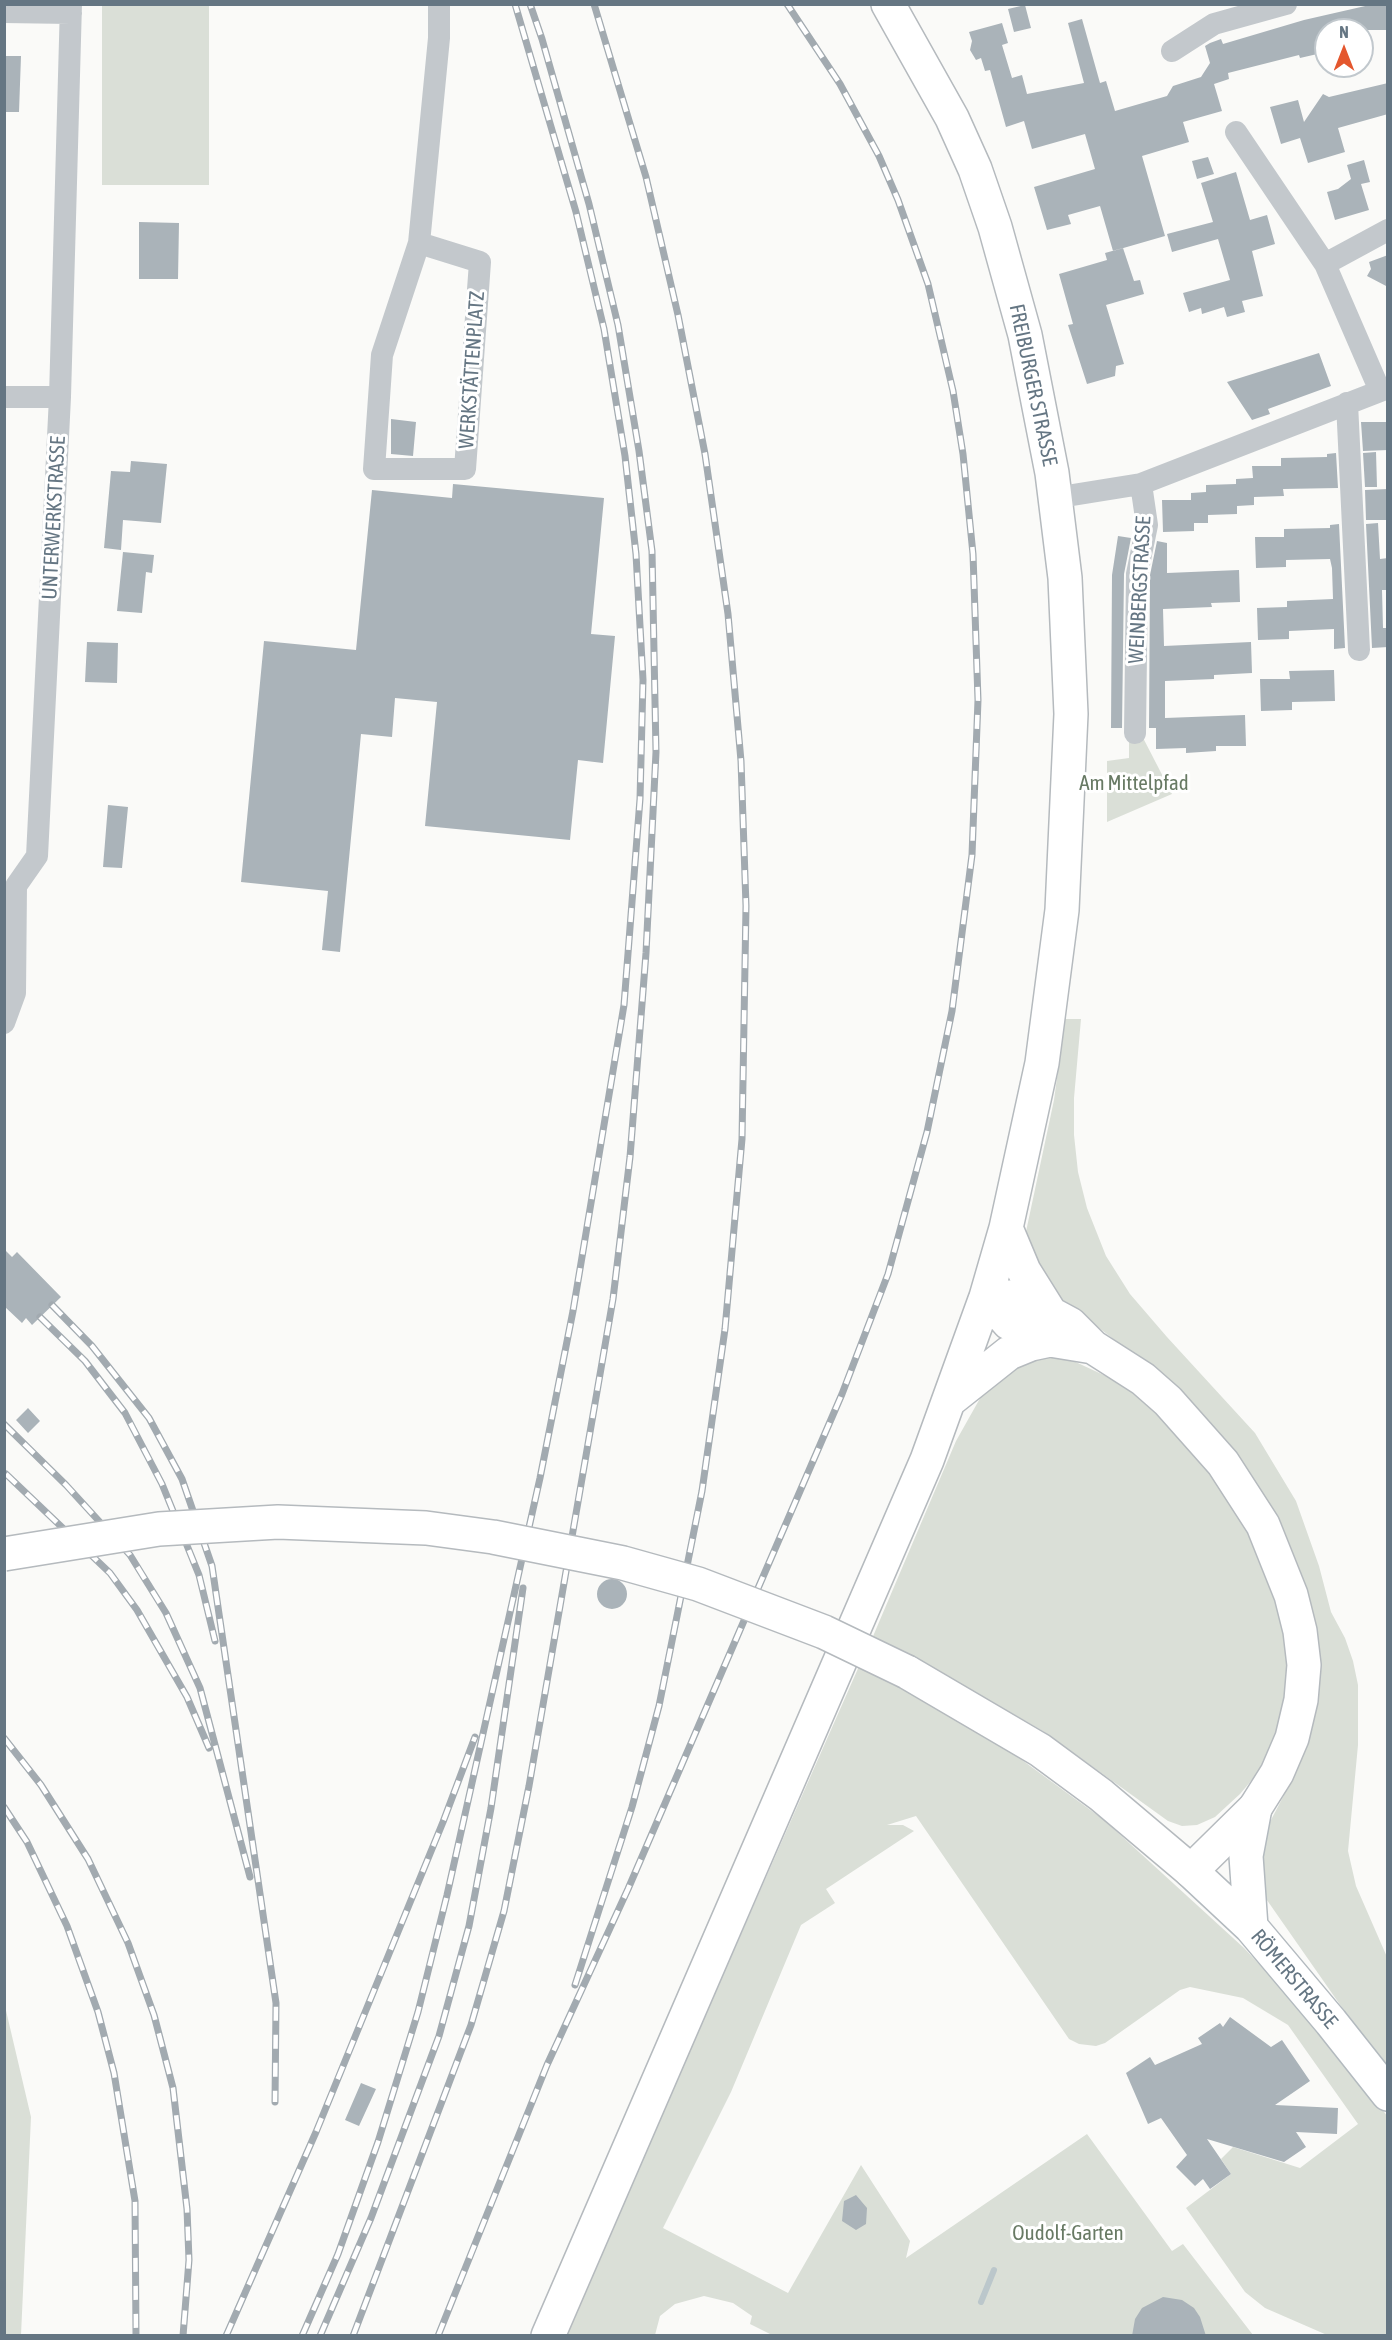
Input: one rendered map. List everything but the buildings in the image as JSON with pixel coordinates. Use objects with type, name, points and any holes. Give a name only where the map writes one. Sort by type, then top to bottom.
[{"type":"main road","name":"FREIBURGER STRASSE","points":[[548,2336],[857,1624],[951,1399],[986,1297],[1006,1228],[1042,1063],[1062,910],[1071,714],[1067,613],[1054,498],[1029,352],[995,226],[975,169],[952,118],[888,4]]},
{"type":"main road","points":[[1006,1228],[1050,1325]]},
{"type":"main road","points":[[986,1297],[1009,1323],[1050,1325],[1093,1347],[1143,1379],[1168,1401],[1223,1463],[1263,1525],[1291,1595],[1300,1631],[1304,1665],[1301,1700],[1292,1738],[1277,1773],[1255,1808],[1191,1871]]},
{"type":"main road","points":[[951,1399],[1009,1353],[1031,1344],[1050,1325]]},
{"type":"main road","name":"RÖMERSTRASSE","points":[[4,1554],[159,1528],[278,1522],[426,1528],[482,1535],[623,1563],[698,1584],[813,1628],[907,1671],[1040,1750],[1109,1801],[1191,1871],[1251,1927],[1388,2094]]},
{"type":"main road","points":[[1251,1927],[1246,1856],[1255,1808]]},
{"type":"street","name":"WERKSTÄTTENPLATZ","points":[[419,243],[480,262],[465,469],[374,469],[382,355],[419,243],[439,38],[439,4]]},
{"type":"street","points":[[1172,51],[1214,24],[1286,4]]},
{"type":"street","points":[[4,12],[71,9]]},
{"type":"street","name":"UNTERWERKSTRASSE","points":[[4,1023],[15,993],[10,889],[37,856],[60,397],[71,9]]},
{"type":"street","points":[[1236,132],[1325,264],[1384,389]]},
{"type":"street","points":[[1325,264],[1388,230]]},
{"type":"street","name":"WEINBERGSTRASSE","points":[[1054,498],[1141,484],[1384,389]]},
{"type":"street","points":[[4,397],[60,397]]},
{"type":"street","points":[[1347,403],[1359,650]]},
{"type":"street","name":"WEINBERGSTRASSE","points":[[1135,733],[1137,574],[1147,525],[1141,484]]},
{"type":"green space","points":[[102,5],[209,5],[209,185],[102,185]]},
{"type":"green space","name":"Am Mittelpfad","points":[[1140,732],[1172,794],[1107,822],[1107,761],[1129,758],[1129,733]]},
{"type":"green space","points":[[1065,1019],[1081,1019],[1074,1098],[1074,1135],[1078,1172],[1087,1208],[1106,1256],[1130,1294],[1255,1433],[1296,1501],[1319,1566],[1331,1612],[1345,1638],[1353,1661],[1358,1685],[1358,1745],[1348,1851],[1356,1886],[1387,1957],[1387,2072],[1262,1893],[1260,1841],[1294,1776],[1309,1724],[1311,1618],[1149,1366],[1049,1290],[1024,1241],[1054,1100]]},
{"type":"green space","points":[[1043,1355],[1067,1358],[1123,1384],[1154,1406],[1194,1446],[1255,1539],[1288,1638],[1290,1679],[1281,1732],[1267,1762],[1240,1794],[1215,1817],[1197,1825],[1182,1826],[1168,1821],[1043,1731],[966,1687],[871,1641],[956,1441],[983,1393],[998,1374]]},
{"type":"green space","name":"Oudolf-Garten","points":[[860,1664],[996,1741],[1104,1820],[1244,1948],[1294,2001],[1362,2081],[1387,2116],[1387,2335],[1327,2335],[1265,2308],[1245,2292],[1186,2208],[1231,2174],[1221,2159],[1233,2147],[1300,2168],[1358,2124],[1288,2025],[1243,1998],[1190,1987],[1180,1990],[1105,2043],[1096,2046],[1079,2044],[1069,2039],[916,1816],[887,1825],[903,1825],[914,1831],[826,1889],[835,1903],[801,1925],[731,2092],[663,2228],[788,2293],[861,2165],[910,2241],[906,2258],[1087,2134],[1172,2251],[1183,2244],[1253,2335],[772,2335],[750,2324],[752,2316],[733,2303],[704,2296],[675,2304],[660,2316],[655,2335],[567,2336],[582,2295]]},
{"type":"green space","points":[[4,2002],[31,2117],[21,2335],[5,2335]]},
{"type":"waterway","points":[[981,2302],[994,2270]]},
{"type":"railway","points":[[302,2336],[338,2254],[378,2142],[418,2012],[447,1895],[540,1478],[573,1311],[624,1005],[640,799],[643,680],[636,554],[625,456],[604,329],[576,212],[515,4]]},
{"type":"railway","points":[[353,2336],[471,2025],[504,1911],[529,1786],[613,1299],[630,1157],[646,953],[656,752],[652,551],[639,451],[618,325],[589,204],[530,4]]},
{"type":"railway","points":[[575,1985],[632,1807],[659,1706],[702,1491],[725,1329],[742,1139],[746,906],[741,761],[728,614],[705,454],[678,315],[646,177],[594,4]]},
{"type":"railway","points":[[438,2336],[547,2065],[628,1889],[842,1394],[888,1274],[927,1132],[952,1011],[972,855],[978,700],[973,554],[963,454],[953,391],[928,284],[898,200],[879,156],[840,84],[787,4]]},
{"type":"railway","points":[[52,1305],[92,1346],[149,1418],[182,1479],[212,1566],[276,2003],[275,2102]]},
{"type":"railway","points":[[40,1317],[85,1361],[125,1413],[162,1484],[199,1575],[215,1641]]},
{"type":"railway","points":[[4,1424],[66,1485],[130,1555],[166,1613],[200,1688],[250,1877]]},
{"type":"railway","points":[[6,1474],[110,1573],[137,1610],[187,1697],[209,1748]]},
{"type":"railway","points":[[320,2336],[371,2218],[439,2036],[469,1926],[491,1808],[523,1588]]},
{"type":"railway","points":[[226,2336],[316,2132],[443,1822],[475,1737]]},
{"type":"railway","points":[[4,1738],[41,1785],[88,1859],[128,1943],[154,2015],[173,2088],[187,2209],[189,2260],[183,2336]]},
{"type":"railway","points":[[4,1807],[27,1842],[67,1926],[98,2012],[114,2073],[135,2201],[136,2336]]}]
